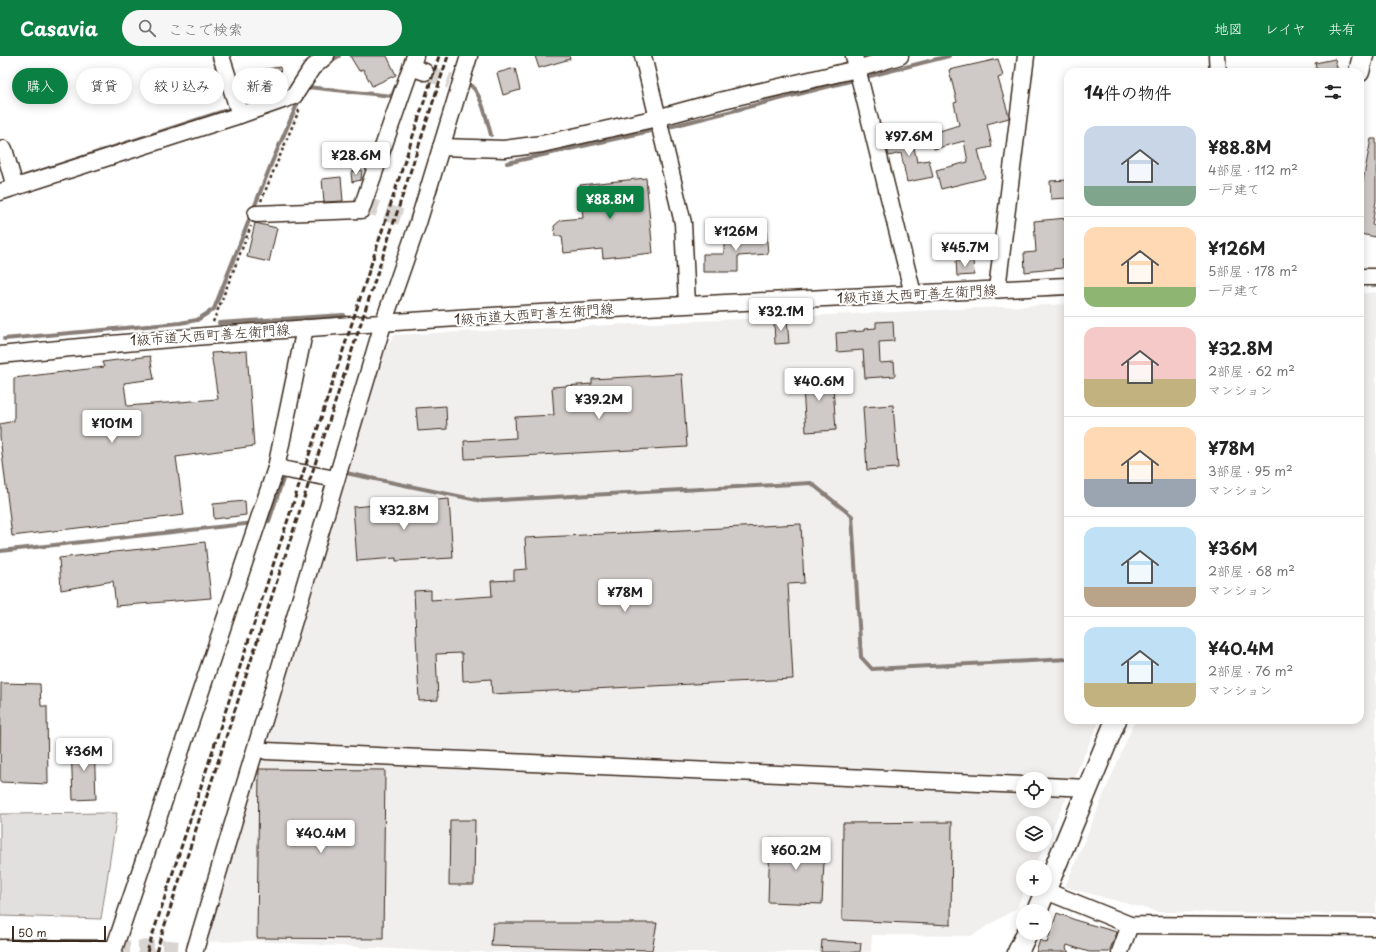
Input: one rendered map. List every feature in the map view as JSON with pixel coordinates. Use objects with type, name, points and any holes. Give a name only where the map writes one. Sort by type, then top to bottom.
[{"type":"main road","points":[[1360,68],[1363,56]]},
{"type":"main road","points":[[1052,876],[1114,724]]},
{"type":"main road","points":[[1018,952],[1023,940]]},
{"type":"street","points":[[220,56],[240,115]]},
{"type":"street","points":[[0,192],[240,115],[294,96],[312,68],[326,56]]},
{"type":"street","points":[[195,950],[383,324],[418,223],[441,147],[455,82],[469,56]]},
{"type":"street","points":[[643,56],[683,223],[687,304]]},
{"type":"street","points":[[441,147],[504,149],[542,144],[657,118],[855,62],[900,56]]},
{"type":"street","points":[[997,289],[1026,56]]},
{"type":"street","points":[[1217,56],[1218,68]]},
{"type":"street","points":[[855,62],[913,294]]},
{"type":"street","points":[[256,214],[361,210],[417,65]]},
{"type":"street","points":[[4,149],[15,187]]},
{"type":"street","points":[[1364,277],[1376,277]]},
{"type":"street","name":"1級市道大西町善左衛門線","points":[[0,355],[135,341],[305,328],[687,304],[1064,286]]},
{"type":"street","points":[[0,948],[114,949],[276,468],[305,328]]},
{"type":"street","points":[[276,468],[336,479]]},
{"type":"street","points":[[266,751],[1016,785]]},
{"type":"street","points":[[1052,786],[1088,788]]},
{"type":"street","points":[[1052,893],[1130,925],[1376,927]]},
{"type":"street","points":[[1120,952],[1130,925]]},
{"type":"shaded area","points":[[1376,292],[1376,914],[1158,912],[1065,887],[1133,724],[1364,724],[1364,294]]},
{"type":"shaded area","points":[[1064,304],[1064,724],[1098,724],[1074,778],[1052,777],[1052,772],[1016,772],[1016,775],[264,742],[385,351],[394,335]]},
{"type":"shaded area","points":[[258,758],[1016,794],[1016,808],[1052,808],[1052,795],[1067,796],[1052,829],[1052,816],[1016,816],[1016,852],[1042,852],[1038,860],[1016,860],[1016,896],[1022,896],[1019,904],[1016,904],[1016,909],[971,936],[872,935],[871,952],[442,952],[254,941],[201,942]]},
{"type":"shaded area","points":[[117,813],[101,919],[0,916],[0,814]]},
{"type":"building","points":[[350,56],[387,56],[396,75],[372,86],[363,69],[359,71]]},
{"type":"building","points":[[535,56],[569,56],[570,59],[539,68]]},
{"type":"building","points":[[998,59],[1003,76],[998,78],[1009,118],[987,124],[992,147],[978,150],[985,178],[941,189],[936,170],[968,162],[964,141],[934,149],[930,134],[959,125],[954,103],[957,102],[949,70]]},
{"type":"building","points":[[1335,59],[1337,68],[1316,68],[1315,63]]},
{"type":"building","points":[[515,68],[520,90],[503,95],[497,73]]},
{"type":"building","points":[[911,133],[917,162],[929,160],[933,177],[907,182],[901,153],[889,156],[885,138]]},
{"type":"building","points":[[1371,139],[1376,139],[1376,201],[1372,225],[1376,226],[1376,237],[1364,235],[1364,176]]},
{"type":"building","points":[[362,170],[361,180],[352,182],[351,172]]},
{"type":"building","points":[[341,177],[343,201],[324,202],[322,179]]},
{"type":"building","points":[[646,178],[653,253],[603,258],[602,249],[564,253],[562,236],[555,236],[554,226],[561,220],[583,218],[580,185]]},
{"type":"building","points":[[1064,180],[1064,198],[1051,199],[1050,181]]},
{"type":"building","points":[[1064,218],[1063,268],[1025,272],[1024,253],[1036,252],[1034,221]]},
{"type":"building","points":[[255,223],[277,228],[269,262],[247,257]]},
{"type":"building","points":[[766,229],[768,254],[738,256],[738,272],[703,272],[703,254],[724,254],[724,235],[752,235],[752,230]]},
{"type":"building","points":[[973,260],[974,275],[957,276],[956,261]]},
{"type":"building","points":[[787,319],[789,343],[775,344],[774,320]]},
{"type":"building","points":[[893,321],[894,341],[879,342],[880,363],[894,362],[895,376],[865,378],[863,350],[837,352],[836,333],[864,331],[864,329],[876,328],[876,322]]},
{"type":"building","points":[[247,351],[254,446],[176,457],[184,515],[12,536],[0,437],[0,424],[14,421],[14,378],[104,367],[102,362],[150,356],[154,379],[124,383],[127,406],[218,399],[211,353]]},
{"type":"building","points":[[832,372],[836,430],[806,432],[802,374]]},
{"type":"building","points":[[682,374],[687,447],[465,459],[464,441],[516,438],[515,417],[554,415],[552,387],[592,384],[592,379]]},
{"type":"building","points":[[893,405],[898,468],[867,470],[863,407]]},
{"type":"building","points":[[446,406],[447,429],[418,431],[416,408]]},
{"type":"building","points":[[449,499],[453,558],[396,561],[396,558],[357,561],[353,507]]},
{"type":"building","points":[[245,501],[246,515],[214,519],[213,504]]},
{"type":"building","points":[[801,524],[804,583],[788,584],[793,679],[492,694],[491,679],[463,681],[462,653],[436,654],[438,700],[419,701],[414,591],[431,590],[431,600],[492,596],[491,581],[514,580],[514,570],[527,569],[525,538]]},
{"type":"building","points":[[205,542],[211,598],[116,606],[113,581],[61,590],[59,558]]},
{"type":"building","points":[[1,683],[40,684],[41,706],[47,706],[48,784],[0,782]]},
{"type":"building","points":[[94,743],[96,799],[73,800],[71,744]]},
{"type":"building","points":[[259,769],[385,770],[383,939],[257,938]]},
{"type":"building","points":[[450,820],[475,820],[474,885],[449,885]]},
{"type":"building","points":[[952,822],[951,925],[842,920],[843,823]]},
{"type":"building","points":[[770,838],[825,840],[822,904],[768,902]]},
{"type":"building","points":[[1057,913],[1078,921],[1117,932],[1109,952],[1089,952],[1067,945],[1066,949],[1069,952],[1036,952],[1040,940],[1047,943],[1048,940],[1052,940],[1052,928]]},
{"type":"building","points":[[493,923],[657,923],[652,950],[491,946]]},
{"type":"building","points":[[822,940],[861,943],[860,952],[821,952]]},
{"type":"waterway","points":[[329,62],[339,56]]},
{"type":"waterway","points":[[866,77],[949,56]]},
{"type":"waterway","points":[[669,127],[854,80]]},
{"type":"waterway","points":[[467,83],[472,86],[480,98],[491,135]]},
{"type":"waterway","points":[[307,87],[392,96],[396,86]]},
{"type":"waterway","points":[[4,339],[180,323],[197,320],[214,309],[272,162],[299,100]]},
{"type":"waterway","points":[[240,106],[246,104]]},
{"type":"waterway","points":[[25,176],[233,108]]},
{"type":"waterway","points":[[507,163],[650,131]]},
{"type":"waterway","points":[[219,323],[344,315]]},
{"type":"waterway","points":[[341,472],[482,501],[811,483],[852,516],[861,657],[872,669],[1064,659]]},
{"type":"waterway","points":[[261,522],[269,521],[285,473]]},
{"type":"waterway","points":[[0,551],[254,523]]},
{"type":"tunnel","points":[[425,72],[450,81]]},
{"type":"tunnel","points":[[363,204],[418,223]]},
{"type":"tunnel","points":[[114,949],[168,948],[195,950]]},
{"type":"railway","points":[[147,952],[439,56]]},
{"type":"railway","points":[[156,952],[448,56]]}]
